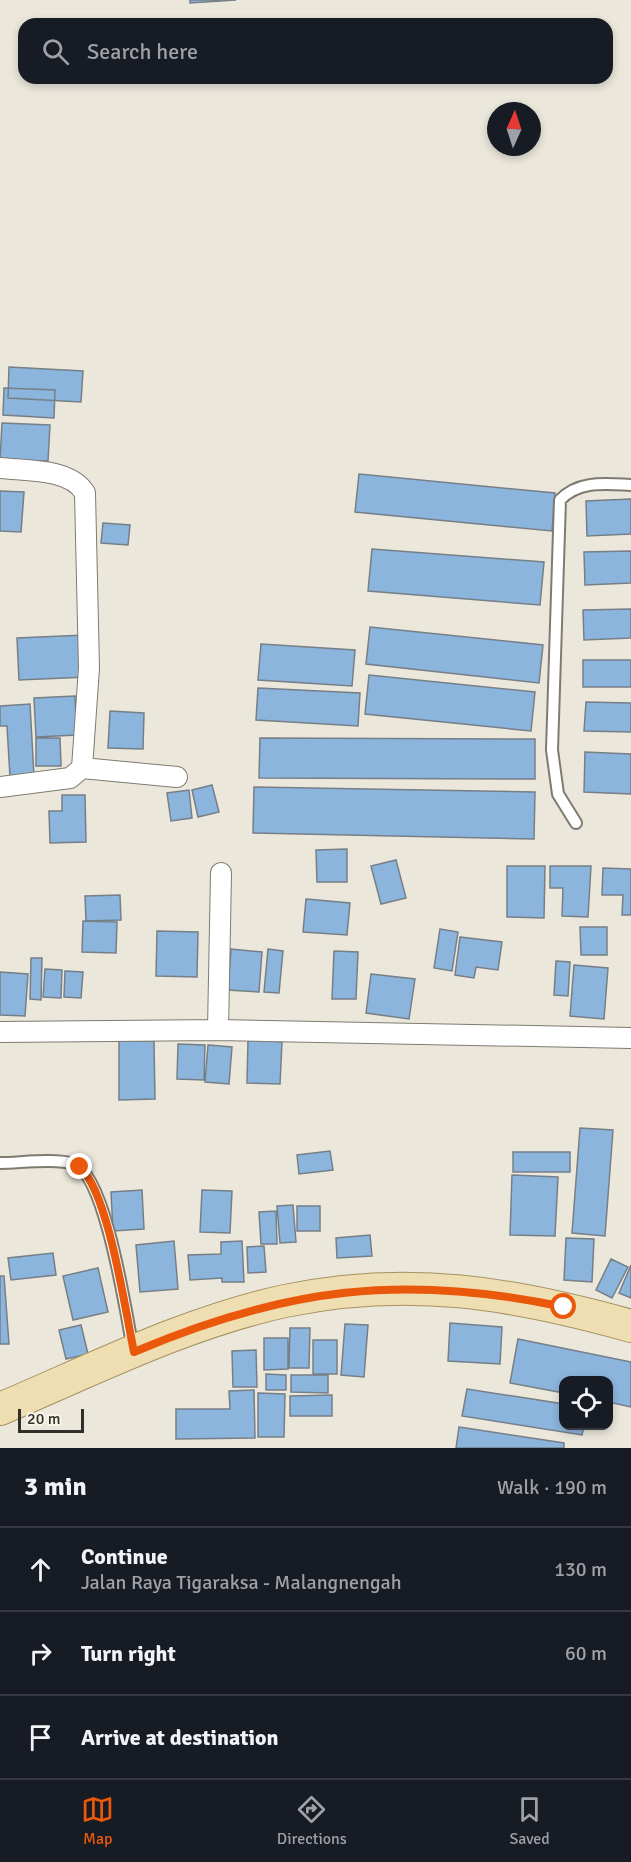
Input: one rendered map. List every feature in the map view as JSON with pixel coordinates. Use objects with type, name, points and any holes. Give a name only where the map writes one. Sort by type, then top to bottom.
[{"type":"main road","points":[[0,1409],[134,1352],[246,1311],[328,1293],[392,1288],[446,1289],[517,1297],[631,1326]]},
{"type":"street","points":[[0,468],[59,475],[77,483],[85,493],[89,668],[82,768]]},
{"type":"street","points":[[0,787],[70,778],[82,768],[177,777]]},
{"type":"street","points":[[218,1030],[221,873]]},
{"type":"street","points":[[0,1032],[218,1030],[631,1038]]},
{"type":"lane","points":[[576,823],[558,794],[552,750],[560,500],[568,491],[582,486],[631,485]]},
{"type":"lane","points":[[0,1163],[65,1163],[80,1167],[88,1174],[103,1207],[134,1352]]},
{"type":"building","points":[[190,0],[236,0],[190,3]]},
{"type":"building","points":[[9,367],[83,371],[81,402],[8,398]]},
{"type":"building","points":[[4,388],[55,390],[54,418],[3,415]]},
{"type":"building","points":[[2,423],[50,425],[48,461],[0,460]]},
{"type":"building","points":[[359,474],[555,493],[552,531],[355,512]]},
{"type":"building","points":[[0,491],[24,492],[21,532],[0,531]]},
{"type":"building","points":[[631,499],[631,534],[587,536],[586,501]]},
{"type":"building","points":[[103,523],[130,525],[128,545],[101,543]]},
{"type":"building","points":[[372,549],[544,562],[540,605],[368,591]]},
{"type":"building","points":[[631,551],[631,583],[585,585],[584,552]]},
{"type":"building","points":[[631,609],[631,638],[584,640],[583,610]]},
{"type":"building","points":[[370,627],[543,645],[539,683],[366,664]]},
{"type":"building","points":[[85,635],[87,677],[19,680],[17,638]]},
{"type":"building","points":[[261,644],[355,650],[352,686],[258,680]]},
{"type":"building","points":[[583,660],[631,660],[631,687],[583,687]]},
{"type":"building","points":[[369,675],[535,692],[531,731],[365,714]]},
{"type":"building","points":[[258,688],[360,693],[358,726],[256,720]]},
{"type":"building","points":[[75,696],[77,735],[36,737],[34,698]]},
{"type":"building","points":[[586,702],[631,703],[631,732],[584,731]]},
{"type":"building","points":[[30,704],[34,776],[10,777],[7,726],[0,726],[0,706]]},
{"type":"building","points":[[110,711],[144,713],[143,749],[108,748]]},
{"type":"building","points":[[36,738],[60,738],[61,766],[36,766]]},
{"type":"building","points":[[260,738],[535,739],[535,779],[259,778]]},
{"type":"building","points":[[585,752],[631,754],[631,794],[584,792]]},
{"type":"building","points":[[212,785],[219,812],[198,817],[192,790]]},
{"type":"building","points":[[254,787],[535,792],[534,839],[253,833]]},
{"type":"building","points":[[189,790],[192,818],[171,821],[167,793]]},
{"type":"building","points":[[62,795],[85,795],[86,842],[50,843],[49,811],[62,811]]},
{"type":"building","points":[[347,849],[347,882],[317,882],[316,850]]},
{"type":"building","points":[[396,860],[406,898],[381,904],[371,866]]},
{"type":"building","points":[[507,866],[545,866],[544,918],[507,917]]},
{"type":"building","points":[[550,866],[591,866],[588,917],[562,916],[563,888],[550,888]]},
{"type":"building","points":[[603,868],[631,869],[631,915],[622,915],[623,895],[602,895]]},
{"type":"building","points":[[120,895],[121,920],[86,921],[85,896]]},
{"type":"building","points":[[306,899],[350,903],[347,935],[303,932]]},
{"type":"building","points":[[83,921],[117,922],[116,953],[82,952]]},
{"type":"building","points":[[580,927],[607,927],[607,955],[581,955]]},
{"type":"building","points":[[440,929],[458,932],[452,971],[434,968]]},
{"type":"building","points":[[157,931],[198,932],[197,977],[156,976]]},
{"type":"building","points":[[460,937],[502,942],[498,970],[476,967],[474,978],[455,975]]},
{"type":"building","points":[[231,949],[262,952],[259,992],[228,990]]},
{"type":"building","points":[[268,949],[283,951],[279,993],[264,992]]},
{"type":"building","points":[[334,951],[358,952],[356,999],[332,999]]},
{"type":"building","points":[[31,958],[42,958],[41,1000],[30,999]]},
{"type":"building","points":[[556,961],[570,962],[568,996],[554,995]]},
{"type":"building","points":[[574,965],[608,968],[604,1019],[570,1016]]},
{"type":"building","points":[[45,969],[62,970],[61,998],[43,997]]},
{"type":"building","points":[[65,971],[83,972],[81,998],[64,997]]},
{"type":"building","points":[[0,972],[28,974],[25,1016],[0,1015]]},
{"type":"building","points":[[371,974],[415,979],[409,1019],[366,1013]]},
{"type":"building","points":[[248,1040],[282,1042],[280,1084],[247,1083]]},
{"type":"building","points":[[119,1041],[154,1041],[155,1099],[119,1100]]},
{"type":"building","points":[[178,1044],[205,1045],[204,1080],[177,1079]]},
{"type":"building","points":[[208,1045],[232,1047],[229,1084],[205,1082]]},
{"type":"building","points":[[580,1128],[613,1130],[605,1236],[572,1233]]},
{"type":"building","points":[[330,1151],[333,1170],[299,1174],[297,1155]]},
{"type":"building","points":[[513,1152],[570,1152],[570,1172],[513,1172]]},
{"type":"building","points":[[512,1175],[558,1177],[555,1236],[510,1235]]},
{"type":"building","points":[[142,1190],[144,1229],[113,1231],[111,1192]]},
{"type":"building","points":[[202,1190],[232,1191],[230,1233],[200,1232]]},
{"type":"building","points":[[293,1205],[296,1242],[280,1243],[277,1206]]},
{"type":"building","points":[[297,1206],[320,1206],[320,1231],[297,1231]]},
{"type":"building","points":[[276,1211],[277,1244],[261,1244],[259,1212]]},
{"type":"building","points":[[370,1235],[372,1256],[337,1258],[336,1238]]},
{"type":"building","points":[[566,1238],[594,1239],[592,1282],[564,1280]]},
{"type":"building","points":[[174,1241],[178,1289],[140,1292],[136,1245]]},
{"type":"building","points":[[242,1241],[244,1282],[222,1282],[222,1278],[190,1280],[188,1255],[221,1254],[221,1242]]},
{"type":"building","points":[[264,1246],[266,1272],[248,1273],[247,1247]]},
{"type":"building","points":[[53,1253],[56,1275],[11,1280],[8,1258]]},
{"type":"building","points":[[611,1259],[628,1267],[612,1298],[596,1290]]},
{"type":"building","points":[[631,1265],[631,1298],[619,1293]]},
{"type":"building","points":[[98,1268],[108,1312],[73,1320],[63,1276]]},
{"type":"building","points":[[0,1276],[4,1276],[9,1344],[0,1344]]},
{"type":"building","points":[[450,1323],[502,1327],[500,1364],[448,1361]]},
{"type":"building","points":[[345,1324],[368,1325],[364,1377],[341,1375]]},
{"type":"building","points":[[81,1325],[88,1354],[66,1359],[59,1330]]},
{"type":"building","points":[[290,1328],[310,1328],[309,1368],[289,1368]]},
{"type":"building","points":[[264,1338],[288,1338],[288,1369],[264,1370]]},
{"type":"building","points":[[518,1339],[631,1362],[631,1407],[613,1403],[613,1376],[559,1376],[559,1392],[510,1383]]},
{"type":"building","points":[[313,1340],[337,1340],[337,1374],[313,1374]]},
{"type":"building","points":[[256,1350],[257,1387],[233,1387],[232,1351]]},
{"type":"building","points":[[266,1374],[286,1375],[286,1390],[266,1390]]},
{"type":"building","points":[[291,1375],[328,1375],[328,1393],[291,1392]]},
{"type":"building","points":[[467,1389],[559,1403],[559,1430],[583,1430],[582,1435],[462,1416]]},
{"type":"building","points":[[254,1390],[255,1438],[176,1439],[176,1409],[230,1409],[229,1391]]},
{"type":"building","points":[[258,1393],[285,1394],[284,1437],[258,1437]]},
{"type":"building","points":[[332,1395],[332,1416],[290,1416],[290,1396]]},
{"type":"building","points":[[459,1427],[564,1443],[564,1448],[456,1448]]},
{"type":"route","points":[[80,1167],[88,1174],[103,1207],[134,1352],[246,1311],[328,1293],[392,1288],[446,1289],[517,1297],[564,1307]]}]
